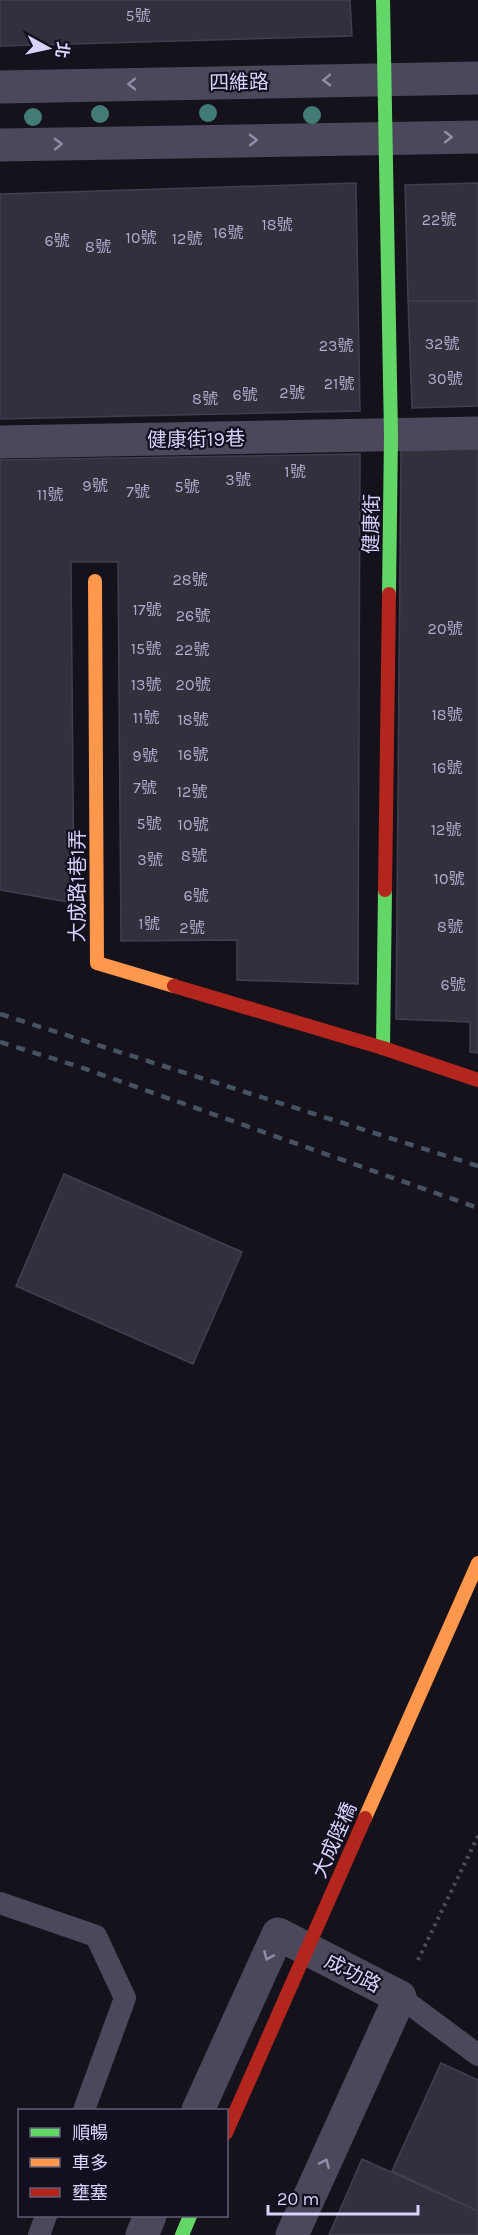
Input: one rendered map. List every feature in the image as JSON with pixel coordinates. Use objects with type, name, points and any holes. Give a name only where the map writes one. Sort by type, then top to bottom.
[{"type":"street","name":"健康街","points":[[383,0],[391,435],[383,1048]]},
{"type":"street","name":"四維路","points":[[0,87],[478,78]]},
{"type":"street","points":[[0,145],[478,137]]},
{"type":"street","name":"健康街19巷","points":[[0,442],[478,433]]},
{"type":"street","name":"大成路1巷1弄","points":[[94,581],[97,963],[383,1048]]},
{"type":"street","points":[[383,1048],[478,1080]]},
{"type":"street","name":"大成陸橋","points":[[228,2128],[478,1563]]},
{"type":"street","name":"成功路","points":[[198,2109],[278,1935],[400,1997],[292,2235]]},
{"type":"street","points":[[142,2235],[150,2217]]},
{"type":"street","points":[[182,2235],[190,2217]]},
{"type":"lane","points":[[0,1903],[96,1936],[125,1998],[84,2109]]},
{"type":"lane","points":[[400,1997],[478,2055]]},
{"type":"lane","points":[[39,2235],[46,2217]]},
{"type":"path","points":[[400,1997],[478,1836]]},
{"type":"building","points":[[0,0],[350,0],[352,36],[0,46]]},
{"type":"building","points":[[356,183],[360,411],[0,419],[0,194]]},
{"type":"building","points":[[478,183],[478,301],[408,301],[405,185]]},
{"type":"building","points":[[408,301],[478,301],[478,406],[412,408]]},
{"type":"building","points":[[478,449],[478,1053],[470,1052],[470,1022],[396,1019],[401,451]]},
{"type":"building","points":[[360,454],[358,984],[237,980],[237,940],[121,941],[118,562],[71,562],[74,903],[0,890],[0,460]]},
{"type":"building","points":[[64,1174],[242,1252],[193,1364],[16,1286]]},
{"type":"building","points":[[441,2063],[478,2080],[478,2211],[392,2171]]},
{"type":"building","points":[[362,2159],[478,2211],[478,2235],[329,2235]]},
{"type":"railway","points":[[0,1014],[478,1166]]},
{"type":"railway","points":[[0,1042],[80,1067],[478,1208]]},
{"type":"traffic: fast","points":[[383,0],[391,435],[389,594]]},
{"type":"traffic: fast","points":[[383,1048],[385,890]]},
{"type":"traffic: fast","points":[[182,2235],[190,2217]]},
{"type":"traffic: slow","points":[[95,581],[97,963],[174,986]]},
{"type":"traffic: slow","points":[[365,1818],[478,1563]]},
{"type":"traffic: jam","points":[[385,890],[389,594]]},
{"type":"traffic: jam","points":[[174,986],[383,1048],[478,1080]]},
{"type":"traffic: jam","points":[[228,2128],[365,1818]]}]
